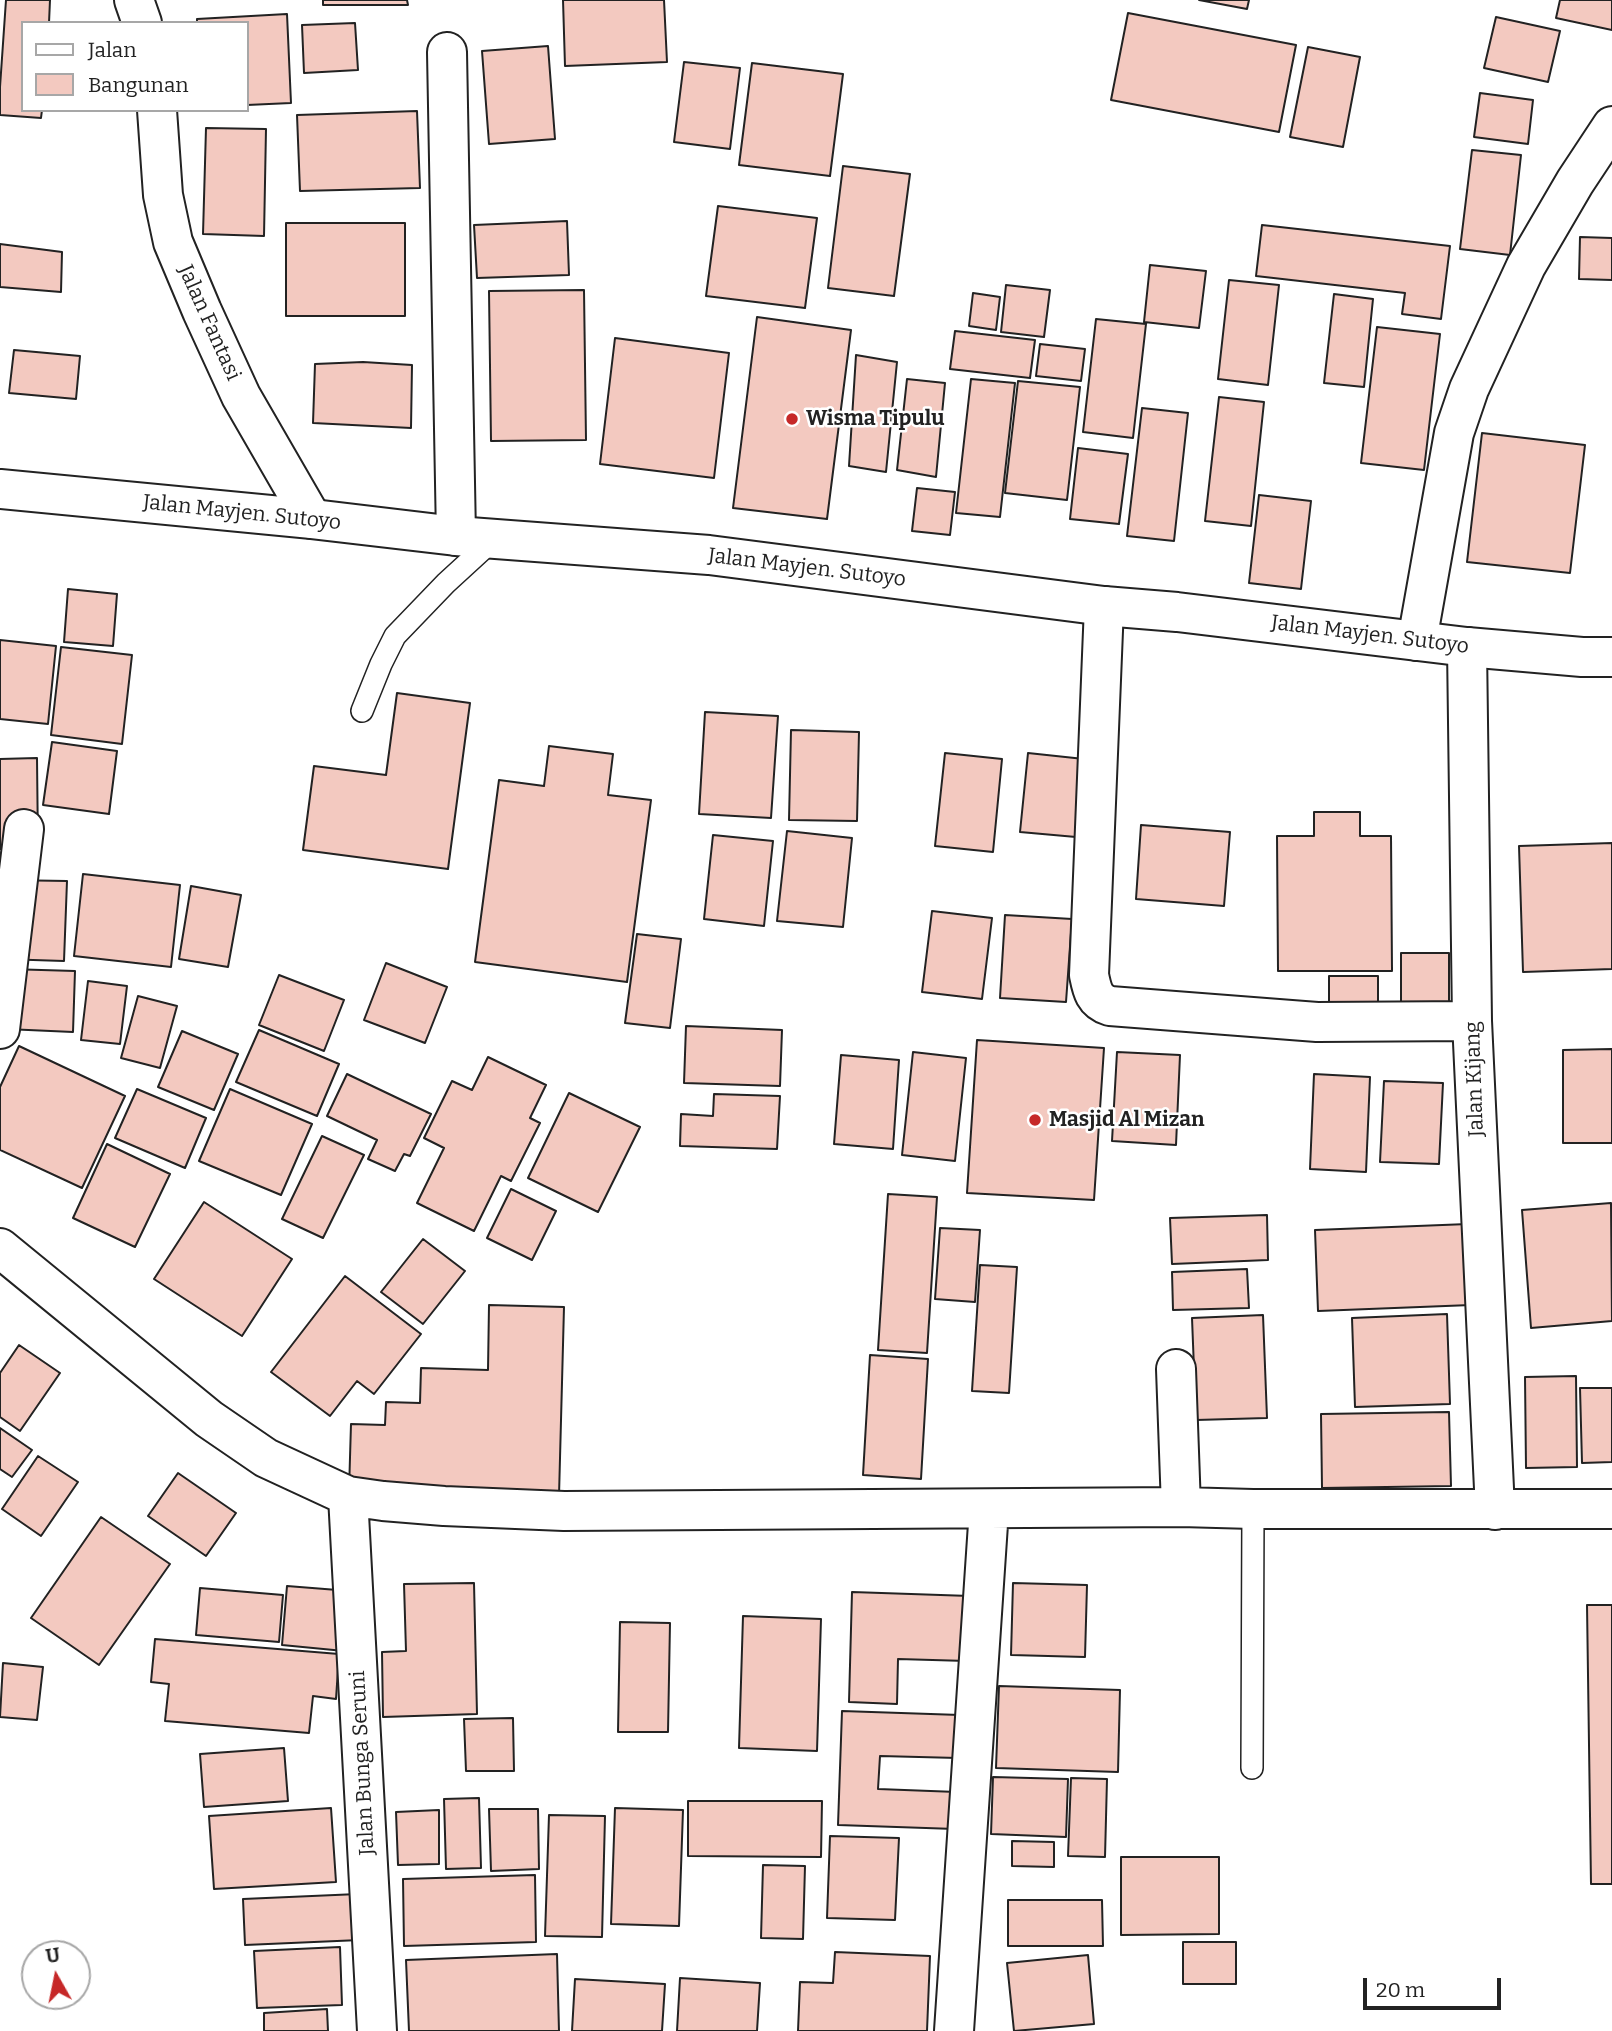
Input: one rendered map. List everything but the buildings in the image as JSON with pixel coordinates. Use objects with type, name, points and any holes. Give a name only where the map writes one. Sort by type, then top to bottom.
[{"type":"main road","points":[[134,0],[141,21]]},
{"type":"main road","points":[[447,52],[456,536]]},
{"type":"main road","name":"Jalan Fantasi","points":[[157,112],[163,195],[173,242],[241,396],[312,519]]},
{"type":"main road","points":[[1417,640],[1454,433],[1462,407],[1526,266],[1575,182],[1612,126]]},
{"type":"main road","name":"Jalan Mayjen. Sutoyo","points":[[0,489],[312,519],[456,536],[709,555],[1104,606],[1466,646],[1582,657],[1612,657]]},
{"type":"main road","points":[[1104,606],[1089,975],[1091,988],[1101,1003],[1110,1006],[1317,1022],[1472,1021]]},
{"type":"main road","name":"Jalan Kijang","points":[[1466,646],[1472,1021],[1495,1510]]},
{"type":"main road","points":[[0,1030],[24,829]]},
{"type":"main road","points":[[0,1248],[209,1419],[266,1458],[348,1496],[444,1506],[564,1511],[1181,1507],[1612,1509]]},
{"type":"main road","points":[[1176,1369],[1181,1507]]},
{"type":"main road","name":"Jalan Bunga Seruni","points":[[348,1496],[377,2031]]},
{"type":"main road","points":[[954,2031],[989,1509]]},
{"type":"lane","points":[[362,711],[395,636],[446,583],[496,538]]},
{"type":"lane","points":[[1252,1768],[1253,1509]]},
{"type":"place","name":"Wisma Tipulu","points":[[792,419]]},
{"type":"place","name":"Masjid Al Mizan","points":[[1035,1120]]}]
